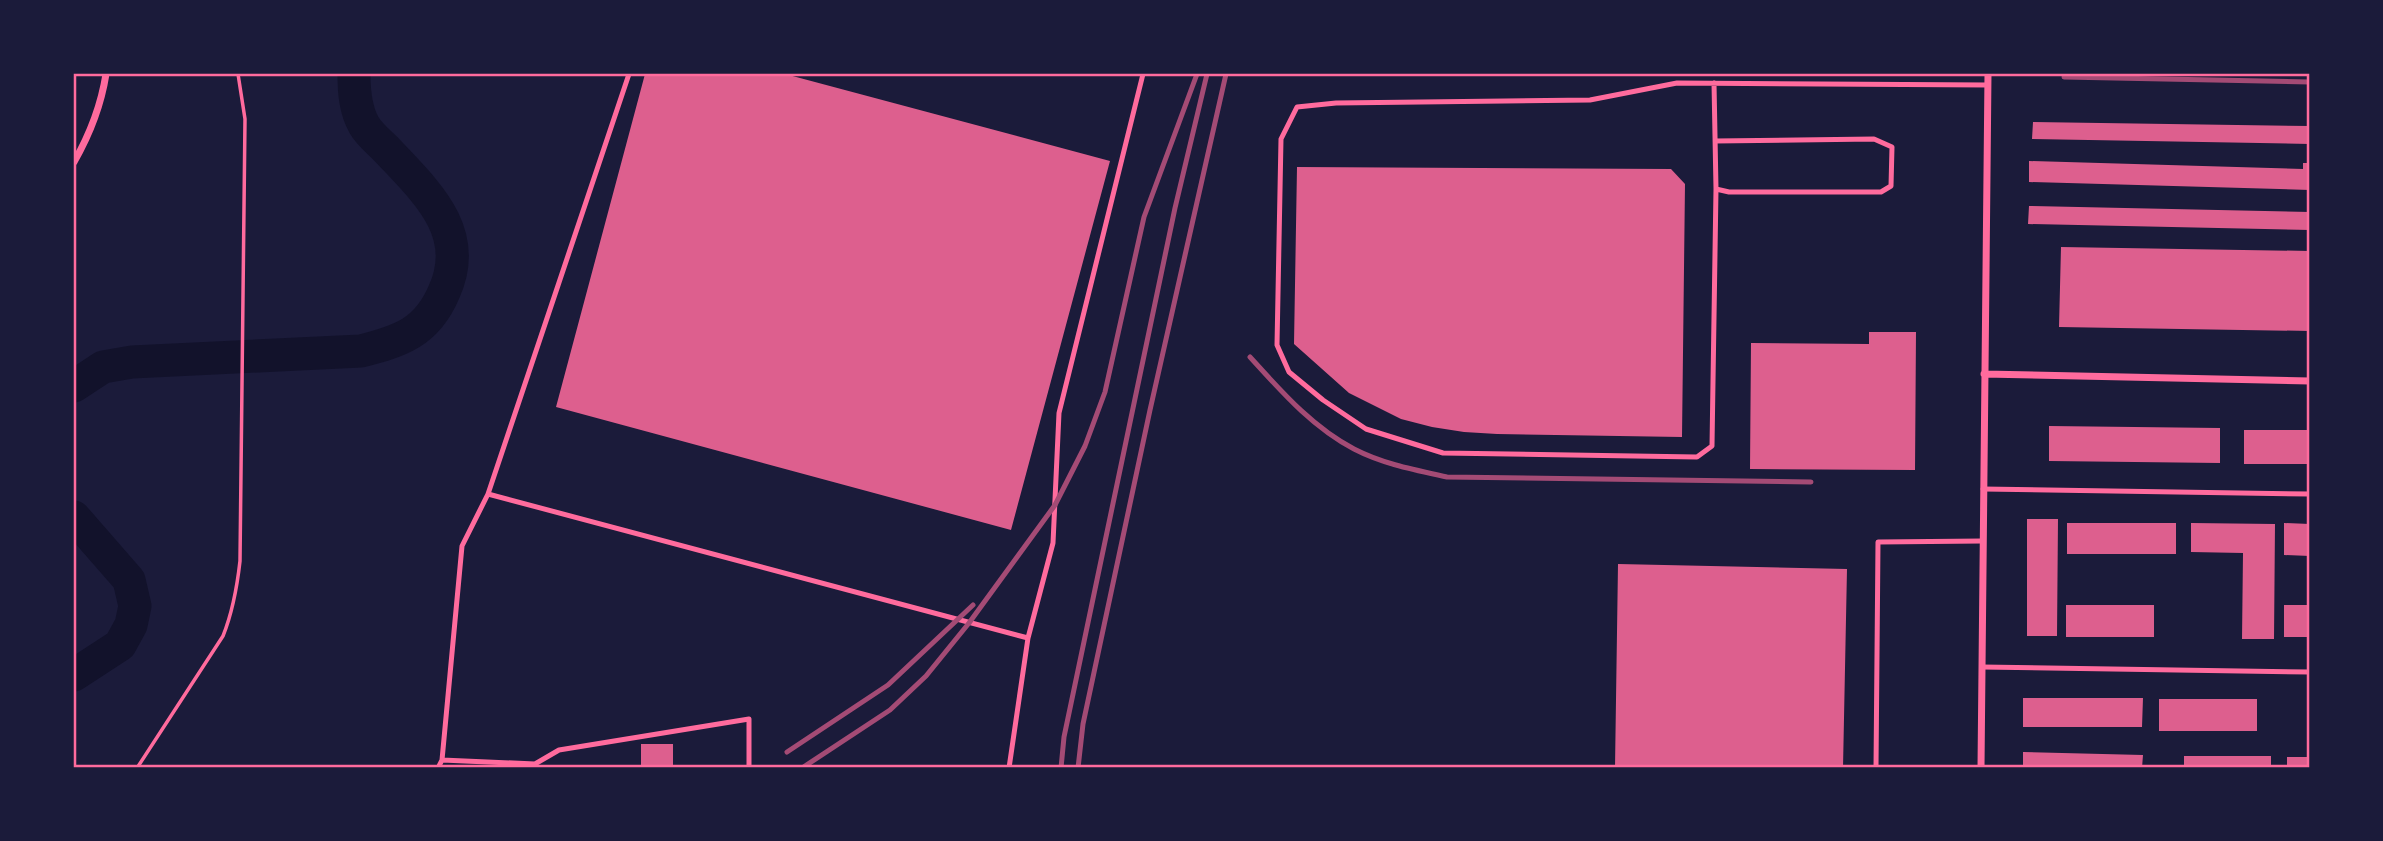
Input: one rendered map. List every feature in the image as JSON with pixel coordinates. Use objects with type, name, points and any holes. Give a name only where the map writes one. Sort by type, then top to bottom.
[{"type":"street","points":[[74,162],[102,99],[106,74]]},
{"type":"street","points":[[1981,768],[1988,74]]},
{"type":"street","points":[[1984,374],[2309,382]]},
{"type":"lane","points":[[438,768],[442,761],[462,546],[488,494],[629,74]]},
{"type":"lane","points":[[1009,768],[1027,638],[1053,542],[1059,413],[1143,74]]},
{"type":"lane","points":[[1714,83],[1716,190],[1712,446],[1697,457],[1443,453],[1366,429],[1323,400],[1289,372],[1277,345],[1281,139],[1297,107],[1336,103],[1590,100],[1677,83],[1714,83],[1988,85]]},
{"type":"lane","points":[[1714,141],[1874,139],[1892,147],[1891,186],[1881,192],[1716,190]]},
{"type":"lane","points":[[1983,489],[2309,494]]},
{"type":"lane","points":[[488,494],[1027,638]]},
{"type":"lane","points":[[1877,768],[1878,541],[1982,541]]},
{"type":"lane","points":[[1982,667],[2309,671]]},
{"type":"lane","points":[[442,761],[535,764],[559,750],[749,719],[749,768]]},
{"type":"path","points":[[137,768],[214,652],[231,617],[237,590],[240,561],[245,119],[238,74]]},
{"type":"building","points":[[645,74],[785,74],[1110,161],[1011,530],[556,407]]},
{"type":"building","points":[[2033,122],[2310,126],[2310,144],[2032,139]]},
{"type":"building","points":[[2029,161],[2303,169],[2303,163],[2310,163],[2310,190],[2029,182]]},
{"type":"building","points":[[1297,167],[1671,169],[1685,184],[1682,437],[1464,432],[1401,419],[1349,393],[1294,344]]},
{"type":"building","points":[[2029,206],[2310,212],[2310,230],[2028,224]]},
{"type":"building","points":[[2061,247],[2310,251],[2310,331],[2059,327]]},
{"type":"building","points":[[1869,332],[1916,332],[1915,470],[1750,469],[1751,343],[1869,344]]},
{"type":"building","points":[[2049,426],[2220,428],[2220,463],[2049,461]]},
{"type":"building","points":[[2244,430],[2310,430],[2310,464],[2244,464]]},
{"type":"building","points":[[2027,519],[2058,519],[2057,636],[2027,636]]},
{"type":"building","points":[[2067,523],[2176,523],[2176,554],[2067,554]]},
{"type":"building","points":[[2191,523],[2275,524],[2274,639],[2242,639],[2243,553],[2191,552]]},
{"type":"building","points":[[2284,523],[2310,524],[2310,556],[2284,555]]},
{"type":"building","points":[[1618,564],[1847,569],[1843,768],[1615,768]]},
{"type":"building","points":[[2066,605],[2154,605],[2154,637],[2066,637]]},
{"type":"building","points":[[2284,605],[2310,605],[2310,637],[2284,637]]},
{"type":"building","points":[[2023,698],[2143,698],[2142,727],[2023,727]]},
{"type":"building","points":[[2159,699],[2257,699],[2257,731],[2159,731]]},
{"type":"building","points":[[641,744],[673,744],[673,768],[641,768]]},
{"type":"building","points":[[2023,752],[2143,755],[2142,768],[2023,768]]},
{"type":"building","points":[[2184,756],[2271,756],[2271,768],[2184,768]]},
{"type":"building","points":[[2287,757],[2310,757],[2310,768],[2287,768]]},
{"type":"waterway","points":[[74,386],[103,367],[132,362],[361,351],[388,343],[421,326],[437,306],[451,270],[452,250],[448,231],[428,196],[364,125],[357,106],[354,74]]},
{"type":"waterway","points":[[74,517],[129,580],[135,606],[131,625],[120,645],[74,675]]},
{"type":"railway","points":[[802,768],[890,710],[926,676],[969,623],[1055,505],[1085,446],[1105,392],[1144,217],[1197,74]]},
{"type":"railway","points":[[1061,768],[1064,737],[1175,208],[1207,74]]},
{"type":"railway","points":[[1078,768],[1083,724],[1226,74]]},
{"type":"railway","points":[[2064,77],[2310,82]]},
{"type":"railway","points":[[1250,357],[1298,407],[1339,440],[1376,459],[1423,472],[1447,477],[1811,482]]},
{"type":"railway","points":[[787,752],[888,685],[973,605]]}]
